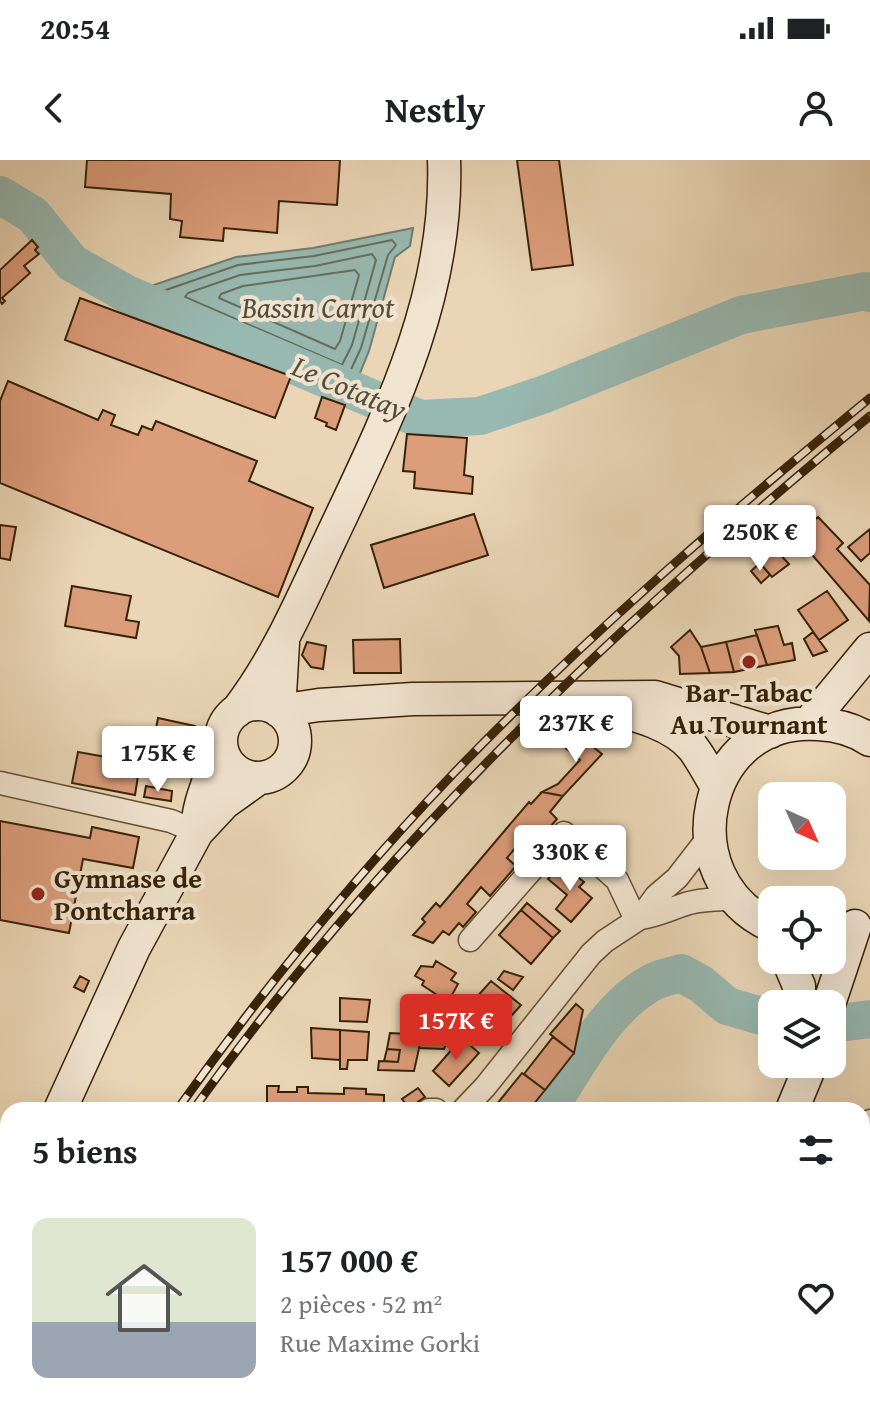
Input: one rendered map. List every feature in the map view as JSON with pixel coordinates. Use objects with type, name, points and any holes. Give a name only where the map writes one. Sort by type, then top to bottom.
[{"type":"main road","points":[[197,832],[198,808],[216,765],[224,725],[237,711],[283,640],[401,387],[421,329],[433,278],[445,193],[444,160]]},
{"type":"main road","points":[[283,640],[279,711],[291,724],[291,756]]},
{"type":"main road","points":[[809,723],[870,649]]},
{"type":"main road","points":[[237,711],[258,704],[279,711],[319,705],[413,699],[655,697],[770,732]]},
{"type":"main road","points":[[577,699],[642,717],[677,734],[693,747],[717,787]]},
{"type":"main road","points":[[64,1102],[134,948],[197,832],[224,803],[259,778],[278,772],[319,728],[364,703]]},
{"type":"main road","points":[[758,919],[735,899],[716,871],[708,838],[708,821],[717,787],[730,764],[748,746],[770,732],[809,723],[835,725],[870,740]]},
{"type":"main road","points":[[221,744],[225,759],[236,772],[259,778]]},
{"type":"main road","points":[[833,990],[852,925]]},
{"type":"main road","points":[[786,1102],[791,1078]]},
{"type":"main road","points":[[795,1102],[805,1078]]},
{"type":"street","points":[[0,783],[171,821],[197,832]]},
{"type":"street","points":[[470,940],[564,833],[617,880],[638,919]]},
{"type":"street","points":[[471,1102],[591,954],[638,919],[656,896],[677,878],[708,838]]},
{"type":"street","points":[[638,919],[711,899],[735,899]]},
{"type":"water","name":"Bassin Carrot","points":[[413,228],[410,246],[395,257],[369,351],[353,390],[127,294],[236,257],[313,248]]},
{"type":"building","points":[[87,160],[340,160],[337,205],[279,201],[277,233],[224,228],[223,241],[180,237],[182,221],[170,219],[171,194],[85,187]]},
{"type":"building","points":[[517,160],[559,160],[573,265],[532,270]]},
{"type":"building","points":[[32,240],[39,254],[24,266],[30,273],[2,298],[5,301],[2,304],[0,270]]},
{"type":"building","points":[[80,298],[291,376],[275,418],[65,340]]},
{"type":"building","points":[[8,381],[98,420],[103,410],[115,415],[111,425],[138,435],[142,426],[152,430],[156,421],[257,461],[249,481],[313,508],[278,597],[0,483],[0,401]]},
{"type":"building","points":[[322,397],[345,405],[336,430],[315,418]]},
{"type":"building","points":[[407,434],[467,438],[464,475],[473,477],[472,494],[414,488],[415,472],[403,471]]},
{"type":"building","points":[[474,514],[488,555],[384,588],[371,545]]},
{"type":"building","points":[[818,517],[843,543],[837,549],[870,585],[869,621],[795,535]]},
{"type":"building","points":[[0,525],[16,527],[10,560],[0,558]]},
{"type":"building","points":[[870,529],[870,553],[861,561],[848,547]]},
{"type":"building","points":[[776,550],[789,564],[772,577],[760,563]]},
{"type":"building","points":[[760,563],[770,575],[761,583],[751,571]]},
{"type":"building","points":[[72,586],[131,596],[126,620],[139,622],[136,638],[65,626]]},
{"type":"building","points":[[827,591],[848,620],[819,640],[798,610]]},
{"type":"building","points":[[778,626],[784,645],[792,643],[795,660],[767,665],[755,630]]},
{"type":"building","points":[[690,630],[701,647],[710,673],[680,674],[679,656],[671,647]]},
{"type":"building","points":[[813,632],[827,651],[813,656],[804,639]]},
{"type":"building","points":[[757,635],[767,665],[734,672],[726,642]]},
{"type":"building","points":[[400,639],[401,673],[354,673],[353,640]]},
{"type":"building","points":[[307,642],[326,646],[323,669],[311,667],[302,655]]},
{"type":"building","points":[[726,642],[734,672],[710,673],[701,647]]},
{"type":"building","points":[[158,718],[195,726],[188,761],[151,754]]},
{"type":"building","points":[[575,732],[602,754],[563,796],[542,792],[558,784],[580,760],[563,746]]},
{"type":"building","points":[[78,752],[140,763],[135,795],[72,783]]},
{"type":"building","points":[[146,786],[172,791],[171,801],[144,797]]},
{"type":"building","points":[[542,792],[563,796],[550,812],[557,819],[530,850],[521,841],[507,858],[516,866],[490,896],[481,887],[467,904],[476,912],[463,927],[459,923],[449,935],[443,931],[433,943],[413,935],[436,903],[440,907],[529,802],[531,804]]},
{"type":"building","name":"Gymnase de Pontcharra","points":[[0,821],[90,838],[92,827],[139,837],[133,868],[83,859],[69,933],[0,920]]},
{"type":"building","points":[[562,864],[584,882],[579,887],[592,898],[571,922],[556,909],[567,895],[548,879]]},
{"type":"building","points":[[527,903],[560,931],[553,938],[521,910]]},
{"type":"building","points":[[521,910],[553,938],[531,964],[499,935]]},
{"type":"building","points":[[436,961],[456,973],[451,980],[458,984],[448,1002],[422,985],[424,981],[415,976],[421,966],[433,967]]},
{"type":"building","points":[[504,971],[523,977],[513,990],[498,979]]},
{"type":"building","points":[[80,976],[89,981],[84,992],[74,987]]},
{"type":"building","points":[[491,981],[521,1005],[486,1044],[470,1029],[487,1011],[475,999]]},
{"type":"building","points":[[340,998],[370,1000],[367,1022],[340,1021]]},
{"type":"building","points":[[576,1004],[583,1010],[574,1053],[550,1034]]},
{"type":"building","points":[[311,1028],[340,1030],[340,1060],[312,1058]]},
{"type":"building","points":[[340,1030],[369,1032],[367,1060],[348,1060],[347,1069],[340,1069]]},
{"type":"building","points":[[390,1033],[422,1035],[414,1071],[378,1070],[379,1061],[398,1062],[400,1050],[387,1049]]},
{"type":"building","points":[[422,1035],[449,1037],[444,1049],[419,1048]]},
{"type":"building","points":[[553,1037],[574,1053],[545,1090],[524,1074]]},
{"type":"building","points":[[462,1038],[479,1053],[449,1086],[433,1071]]},
{"type":"building","points":[[387,1049],[400,1050],[398,1062],[384,1061]]},
{"type":"building","points":[[522,1073],[545,1090],[535,1102],[498,1102]]},
{"type":"building","points":[[267,1086],[279,1086],[278,1092],[297,1092],[297,1087],[308,1087],[308,1093],[344,1094],[344,1088],[366,1089],[366,1094],[384,1095],[384,1102],[267,1102]]},
{"type":"building","points":[[418,1088],[425,1097],[418,1102],[404,1102],[402,1099]]},
{"type":"waterway","name":"Le Cotatay","points":[[0,195],[33,215],[72,263],[127,294],[420,419],[480,416],[545,394],[741,315],[866,291],[870,293]]},
{"type":"waterway","points":[[552,1102],[605,1023],[634,994],[658,980],[681,973],[701,984],[727,1006],[758,1015]]},
{"type":"waterway","points":[[847,1022],[870,1019]]},
{"type":"railway","points":[[183,1102],[309,937],[453,774],[553,675],[656,580],[870,398]]},
{"type":"railway","points":[[199,1102],[343,919],[424,828],[508,741],[685,574],[870,416]]},
{"type":"place","name":"Bar-Tabac Au Tournant","points":[[749,662]]},
{"type":"place","name":"Gymnase de Pontcharra","points":[[38,894]]}]
